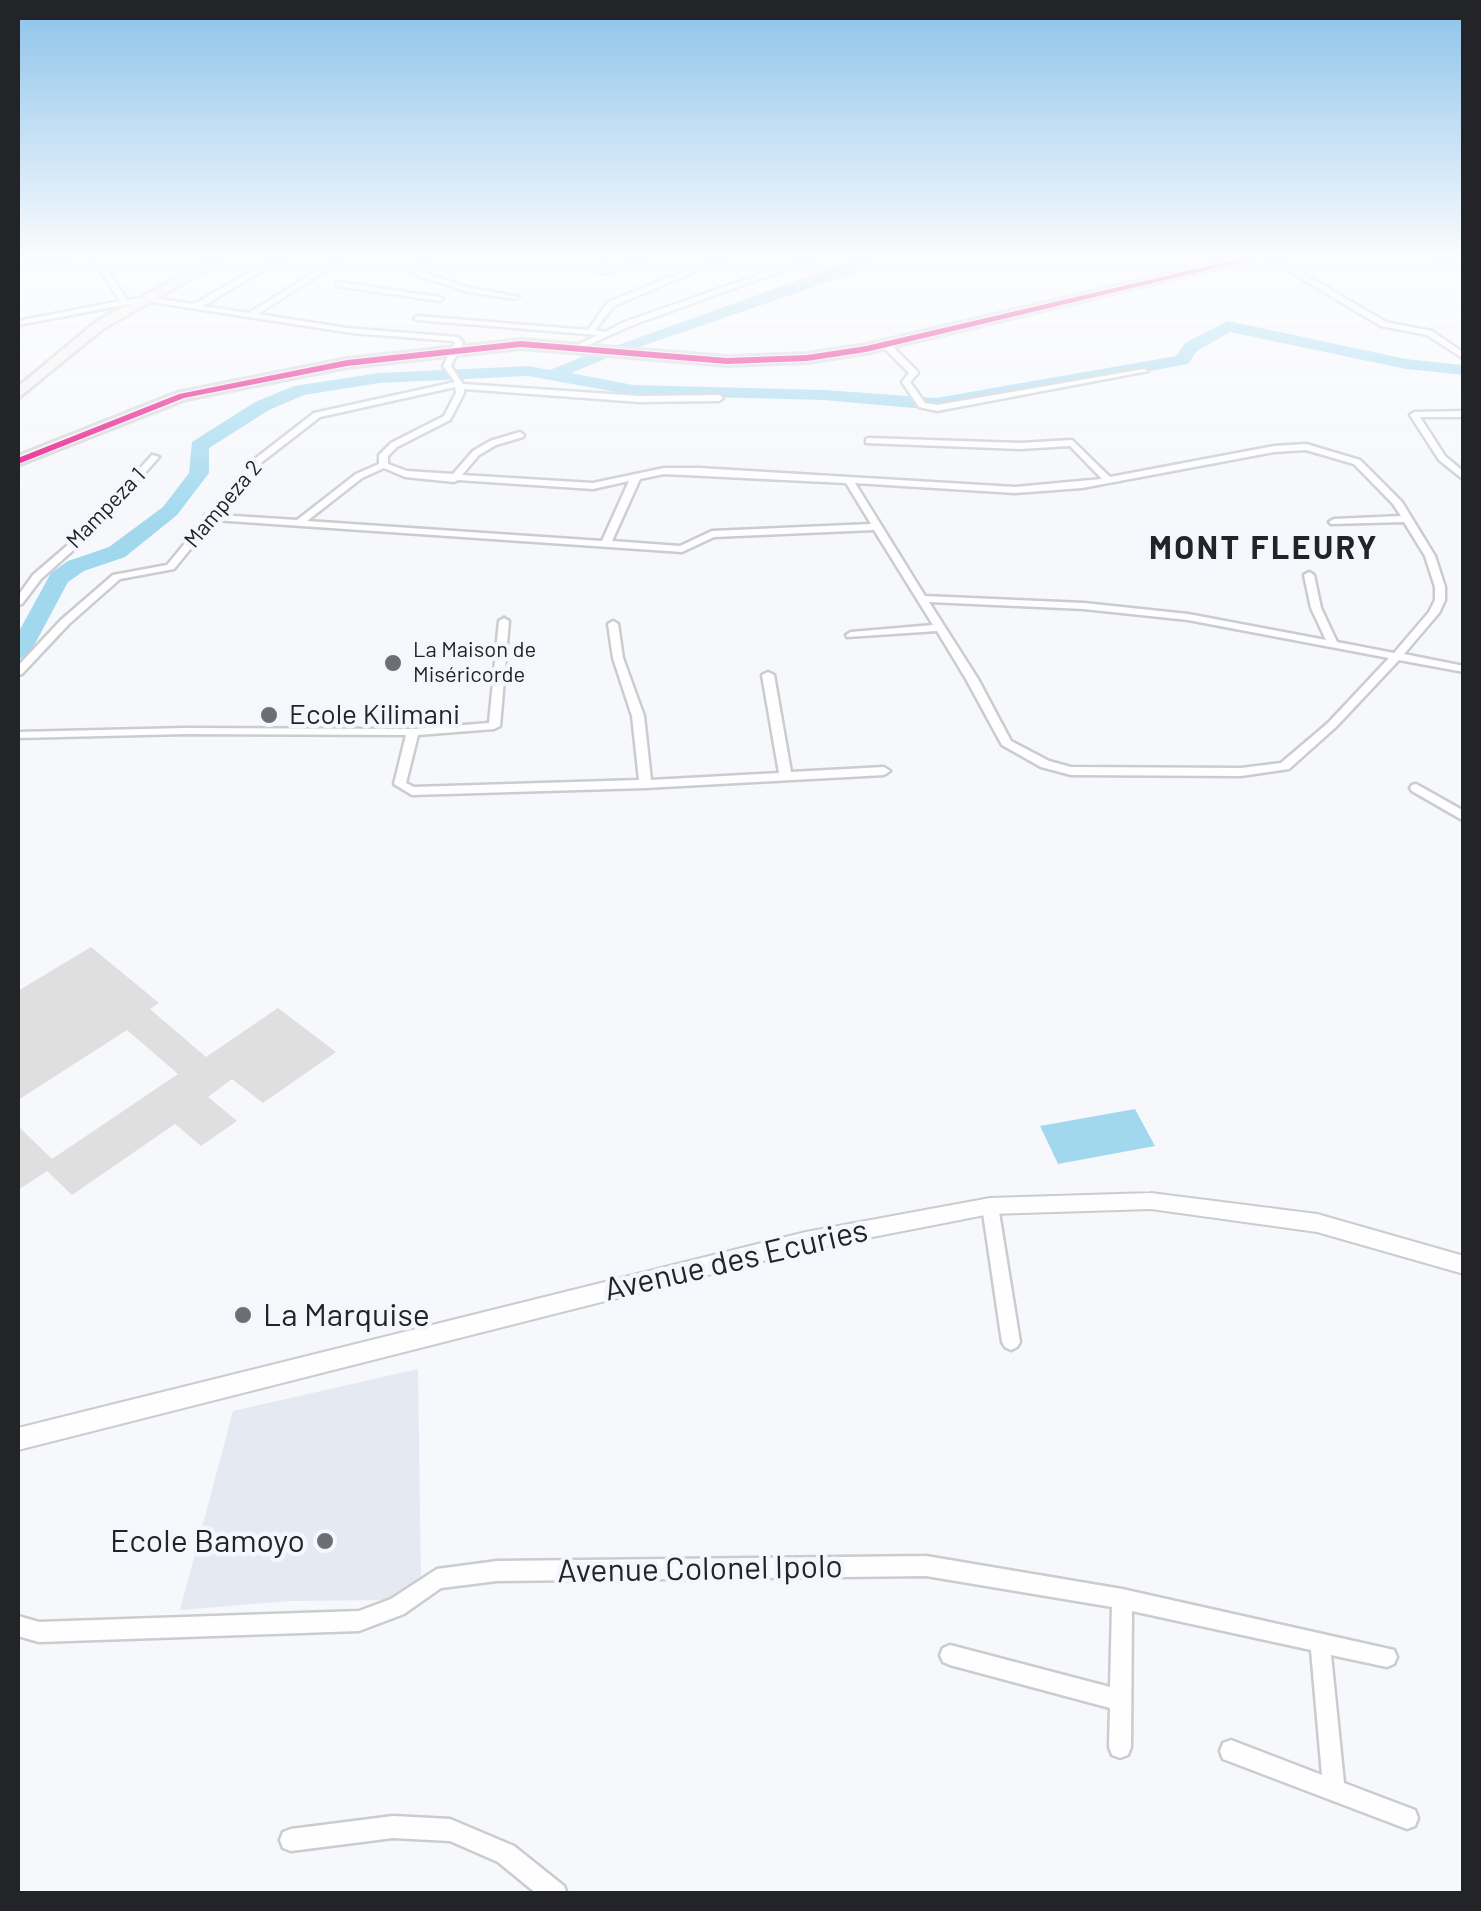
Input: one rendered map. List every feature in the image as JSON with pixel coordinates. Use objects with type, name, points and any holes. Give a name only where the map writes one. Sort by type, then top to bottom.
[{"type":"main road","points":[[18,394],[72,347]]},
{"type":"main road","points":[[441,362],[453,347]]},
{"type":"main road","points":[[18,461],[182,396],[384,358],[441,362],[486,347]]},
{"type":"main road","points":[[566,347],[767,361],[870,347]]},
{"type":"street","points":[[384,465],[386,450],[447,418],[458,399],[459,383],[441,362],[420,347]]},
{"type":"street","points":[[888,347],[914,373],[906,382],[921,404],[960,406],[1144,371]]},
{"type":"street","points":[[1449,347],[1464,357]]},
{"type":"street","points":[[1452,349],[1464,348]]},
{"type":"street","name":"Mampeza 2","points":[[18,672],[65,622],[117,576],[170,567],[265,454],[317,416],[459,383],[640,399],[719,398]]},
{"type":"street","points":[[1464,414],[1414,415],[1442,458],[1464,476]]},
{"type":"street","points":[[454,479],[476,454],[493,443],[520,436]]},
{"type":"street","points":[[869,441],[1020,446],[1066,442],[1075,444],[1109,481]]},
{"type":"street","points":[[301,521],[359,476],[384,465],[405,474],[454,479],[593,486],[674,471],[1015,490],[1109,481],[1274,449],[1306,447],[1357,462],[1397,502],[1430,556],[1440,600],[1396,656],[1309,748],[1286,766],[1240,772],[1071,771],[1045,764],[1006,743],[941,626],[850,483]]},
{"type":"street","name":"Mampeza 1","points":[[18,602],[37,577],[86,534],[155,457]]},
{"type":"street","points":[[606,542],[635,479]]},
{"type":"street","points":[[208,518],[301,521],[682,549],[712,534],[878,526]]},
{"type":"street","points":[[1334,522],[1407,519]]},
{"type":"street","points":[[1309,575],[1316,608],[1333,644]]},
{"type":"street","points":[[923,599],[1084,606],[1188,616],[1464,669]]},
{"type":"street","points":[[18,735],[413,732],[494,726],[504,622]]},
{"type":"street","points":[[613,624],[618,658],[638,716],[645,784]]},
{"type":"street","points":[[851,635],[941,626]]},
{"type":"street","points":[[768,675],[786,776]]},
{"type":"street","points":[[413,732],[400,784],[412,791],[645,784],[884,770]]},
{"type":"street","points":[[1416,788],[1464,817]]},
{"type":"street","name":"Avenue des Ecuries","points":[[18,1439],[806,1240],[990,1206],[1165,1203],[1316,1224],[1464,1266]]},
{"type":"street","points":[[990,1206],[1011,1342]]},
{"type":"street","name":"Avenue Colonel Ipolo","points":[[18,1626],[39,1632],[359,1621],[398,1607],[436,1579],[497,1571],[926,1566],[1122,1599],[1387,1657]]},
{"type":"street","points":[[1120,1747],[1122,1599]]},
{"type":"street","points":[[1320,1642],[1334,1789]]},
{"type":"street","points":[[950,1656],[1118,1698]]},
{"type":"street","points":[[1231,1750],[1406,1818]]},
{"type":"street","points":[[291,1840],[394,1827],[450,1830],[506,1854],[556,1894]]},
{"type":"shaded area","points":[[418,1369],[421,1584],[383,1600],[291,1601],[180,1610],[233,1411]]},
{"type":"water","points":[[1135,1109],[1155,1146],[1058,1164],[1040,1126]]},
{"type":"building","points":[[91,947],[159,1003],[150,1009],[206,1057],[278,1008],[336,1052],[263,1103],[232,1079],[208,1097],[237,1121],[201,1146],[175,1124],[72,1195],[47,1171],[18,1190],[18,1126],[52,1159],[178,1074],[127,1030],[18,1100],[18,991]]},
{"type":"waterway","points":[[616,349],[621,347]]},
{"type":"waterway","points":[[552,375],[633,390],[824,395],[936,404],[1182,360],[1191,347]]},
{"type":"waterway","points":[[1327,347],[1406,364],[1464,370]]},
{"type":"waterway","points":[[552,375],[599,355]]},
{"type":"waterway","points":[[18,653],[59,578],[76,566],[117,552],[170,511],[199,473],[199,446],[262,406],[300,390],[379,378],[528,371],[552,375]]},
{"type":"waterway","points":[[548,377],[552,375]]},
{"type":"transit line","points":[[18,461],[182,396],[347,363],[492,347]]},
{"type":"transit line","points":[[560,347],[727,361],[807,358],[874,347]]},
{"type":"place","name":"La Maison de Miséricorde","points":[[393,663]]},
{"type":"place","name":"Ecole Kilimani","points":[[269,715]]},
{"type":"place","name":"La Marquise","points":[[243,1315]]},
{"type":"place","name":"Ecole Bamoyo","points":[[325,1541]]},
{"type":"district","name":"MONT FLEURY","points":[[1264,548]]}]
